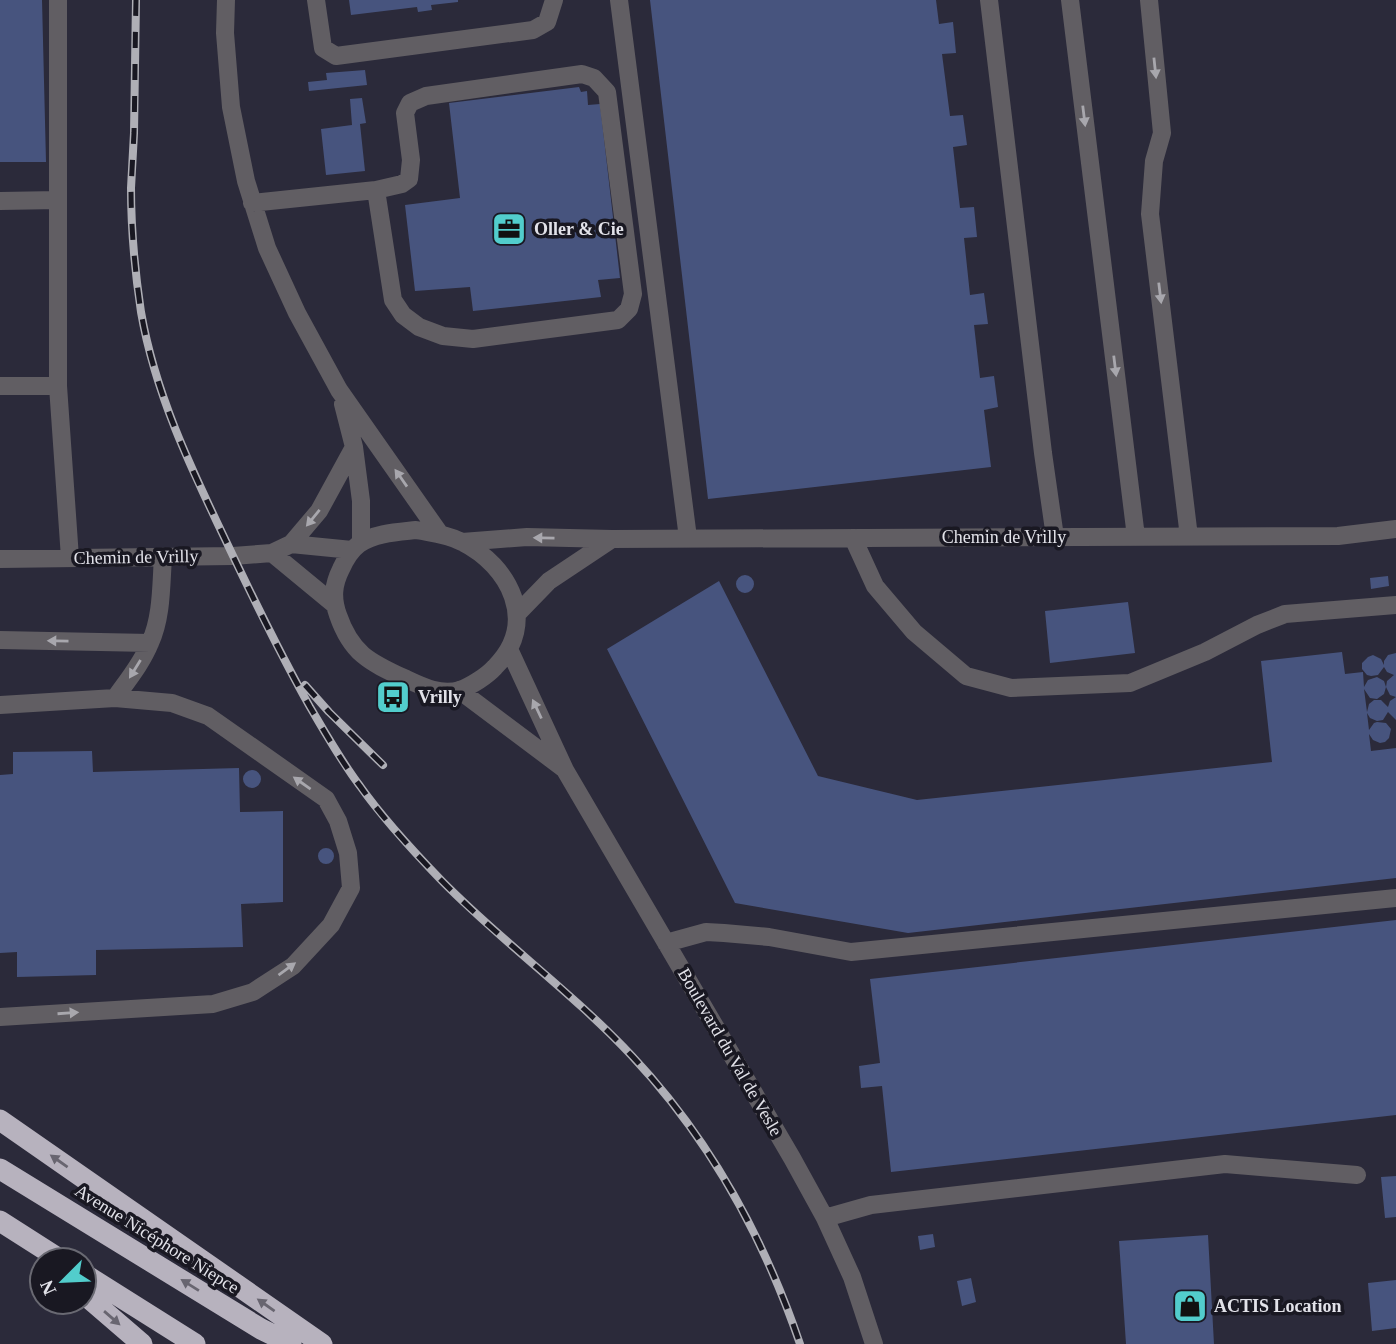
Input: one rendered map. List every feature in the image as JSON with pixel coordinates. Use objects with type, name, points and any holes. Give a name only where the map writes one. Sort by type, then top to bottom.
[{"type":"highway","points":[[0,1120],[322,1344]]},
{"type":"highway","name":"Avenue Nicéphore Niepce","points":[[0,1169],[261,1329],[291,1344]]},
{"type":"highway","points":[[1,1222],[29,1246]]},
{"type":"highway","points":[[1,1222],[39,1246]]},
{"type":"highway","points":[[98,1284],[195,1344]]},
{"type":"highway","points":[[98,1306],[142,1344]]},
{"type":"street","points":[[58,0],[58,386],[71,558]]},
{"type":"street","points":[[226,0],[225,33],[231,107],[246,181],[267,248],[297,313],[339,390],[440,534]]},
{"type":"street","points":[[316,0],[323,48],[336,56],[533,30],[547,22],[554,0]]},
{"type":"street","points":[[619,0],[688,538]]},
{"type":"street","points":[[989,0],[1055,537]]},
{"type":"street","points":[[1070,0],[1136,537]]},
{"type":"street","points":[[1149,0],[1162,133],[1154,160],[1150,214],[1189,537]]},
{"type":"street","points":[[252,203],[376,190],[402,184],[409,179],[411,160],[405,113],[410,103],[426,96],[582,74],[594,78],[607,92],[633,294],[629,309],[618,320],[473,339],[443,336],[419,327],[403,315],[393,300],[376,190]]},
{"type":"street","points":[[0,201],[58,200]]},
{"type":"street","points":[[0,386],[58,386]]},
{"type":"street","points":[[339,390],[354,447],[361,501],[356,546],[337,578],[333,592],[335,606],[350,643],[382,668],[430,689],[446,692],[471,684],[495,667],[509,649],[515,633],[517,614],[509,586],[495,567],[480,554],[462,542],[440,534],[415,530],[379,536],[356,546]]},
{"type":"street","points":[[291,544],[319,511],[354,447]]},
{"type":"street","name":"Chemin de Vrilly","points":[[462,542],[527,537],[612,539],[1338,536],[1396,529]]},
{"type":"street","points":[[853,538],[875,586],[914,632],[966,676],[1012,688],[1130,683],[1286,614],[1396,605]]},
{"type":"street","points":[[517,614],[549,581],[612,539]]},
{"type":"street","name":"Chemin de Vrilly","points":[[0,559],[233,556],[272,552],[291,544],[356,546]]},
{"type":"street","points":[[272,552],[335,606]]},
{"type":"street","points":[[115,698],[150,643],[161,598],[163,557]]},
{"type":"street","points":[[0,640],[150,643]]},
{"type":"street","name":"Boulevard du Val de Vesle","points":[[509,649],[565,770],[825,1218],[852,1277],[874,1344]]},
{"type":"street","name":"Boulevard du Val de Vesle","points":[[459,690],[565,770]]},
{"type":"street","points":[[0,705],[115,698],[172,703],[208,716],[326,799],[338,821],[348,853],[351,888],[331,925],[293,966],[253,992],[213,1004],[0,1017]]},
{"type":"street","points":[[666,943],[706,932],[769,937],[851,951],[1396,898]]},
{"type":"street","points":[[825,1218],[871,1205],[1225,1164],[1357,1175]]},
{"type":"shaded area","points":[[0,0],[1396,0],[1396,1344],[0,1344]]},
{"type":"building","points":[[0,0],[42,0],[46,162],[0,162]]},
{"type":"building","points":[[349,0],[458,2],[431,5],[432,10],[418,12],[417,7],[351,15]]},
{"type":"building","points":[[650,0],[936,0],[939,24],[953,22],[956,53],[942,54],[950,116],[963,115],[967,145],[953,147],[960,208],[974,207],[977,237],[964,238],[970,295],[984,293],[988,324],[974,325],[980,378],[994,376],[998,407],[984,410],[991,467],[708,499]]},
{"type":"building","points":[[365,70],[367,85],[309,91],[308,82],[327,80],[326,73]]},
{"type":"building","points":[[579,87],[581,92],[587,91],[588,105],[600,104],[620,278],[598,280],[601,297],[473,311],[470,287],[415,291],[405,205],[460,198],[449,103]]},
{"type":"building","points":[[362,98],[366,123],[360,124],[365,171],[326,175],[321,129],[352,125],[350,99]]},
{"type":"building","points":[[745,575],[751,578],[754,584],[751,590],[745,593],[739,590],[736,584],[739,578]]},
{"type":"building","points":[[1388,576],[1389,586],[1371,589],[1370,578]]},
{"type":"building","points":[[719,581],[818,776],[917,800],[1272,762],[1261,661],[1342,652],[1345,674],[1363,672],[1364,687],[1368,680],[1377,677],[1384,681],[1384,694],[1377,699],[1370,698],[1364,689],[1367,712],[1369,704],[1374,700],[1381,700],[1388,707],[1390,701],[1396,697],[1396,720],[1388,712],[1383,720],[1377,721],[1367,713],[1369,730],[1377,722],[1386,723],[1391,729],[1385,742],[1373,740],[1369,734],[1371,751],[1396,748],[1396,878],[908,933],[735,903],[607,649]]},
{"type":"building","points":[[1128,602],[1135,653],[1050,663],[1045,611]]},
{"type":"building","points":[[1396,653],[1396,697],[1390,695],[1386,687],[1387,681],[1394,675],[1384,667],[1378,675],[1367,675],[1362,669],[1362,663],[1373,655],[1381,659],[1384,665],[1388,655]]},
{"type":"building","points":[[92,751],[93,772],[239,768],[240,812],[283,811],[283,902],[241,904],[243,947],[96,950],[96,975],[17,977],[17,952],[0,953],[0,775],[13,774],[13,752]]},
{"type":"building","points":[[252,770],[258,773],[261,779],[258,785],[252,788],[246,785],[243,779],[246,773]]},
{"type":"building","points":[[323,848],[329,848],[334,856],[332,862],[323,864],[318,859],[318,853]]},
{"type":"building","points":[[1396,920],[1396,1115],[891,1172],[882,1086],[861,1088],[859,1066],[880,1063],[870,979]]},
{"type":"building","points":[[1396,1176],[1396,1217],[1385,1218],[1381,1177]]},
{"type":"building","points":[[933,1234],[935,1247],[920,1250],[918,1236]]},
{"type":"building","points":[[1208,1235],[1214,1344],[1126,1344],[1119,1241]]},
{"type":"building","points":[[971,1278],[976,1302],[962,1306],[957,1281]]},
{"type":"building","points":[[1396,1280],[1396,1328],[1372,1331],[1368,1283]]},
{"type":"railway","points":[[136,0],[131,203],[141,312],[155,371],[175,428],[256,603],[334,747],[369,799],[431,870],[632,1056],[686,1121],[710,1155],[751,1228],[786,1305],[800,1344]]},
{"type":"railway","points":[[305,685],[383,765]]},
{"type":"place","name":"Oller & Cie","points":[[509,229]]},
{"type":"place","name":"Vrilly","points":[[393,697]]},
{"type":"place","name":"ACTIS Location","points":[[1190,1306]]}]
